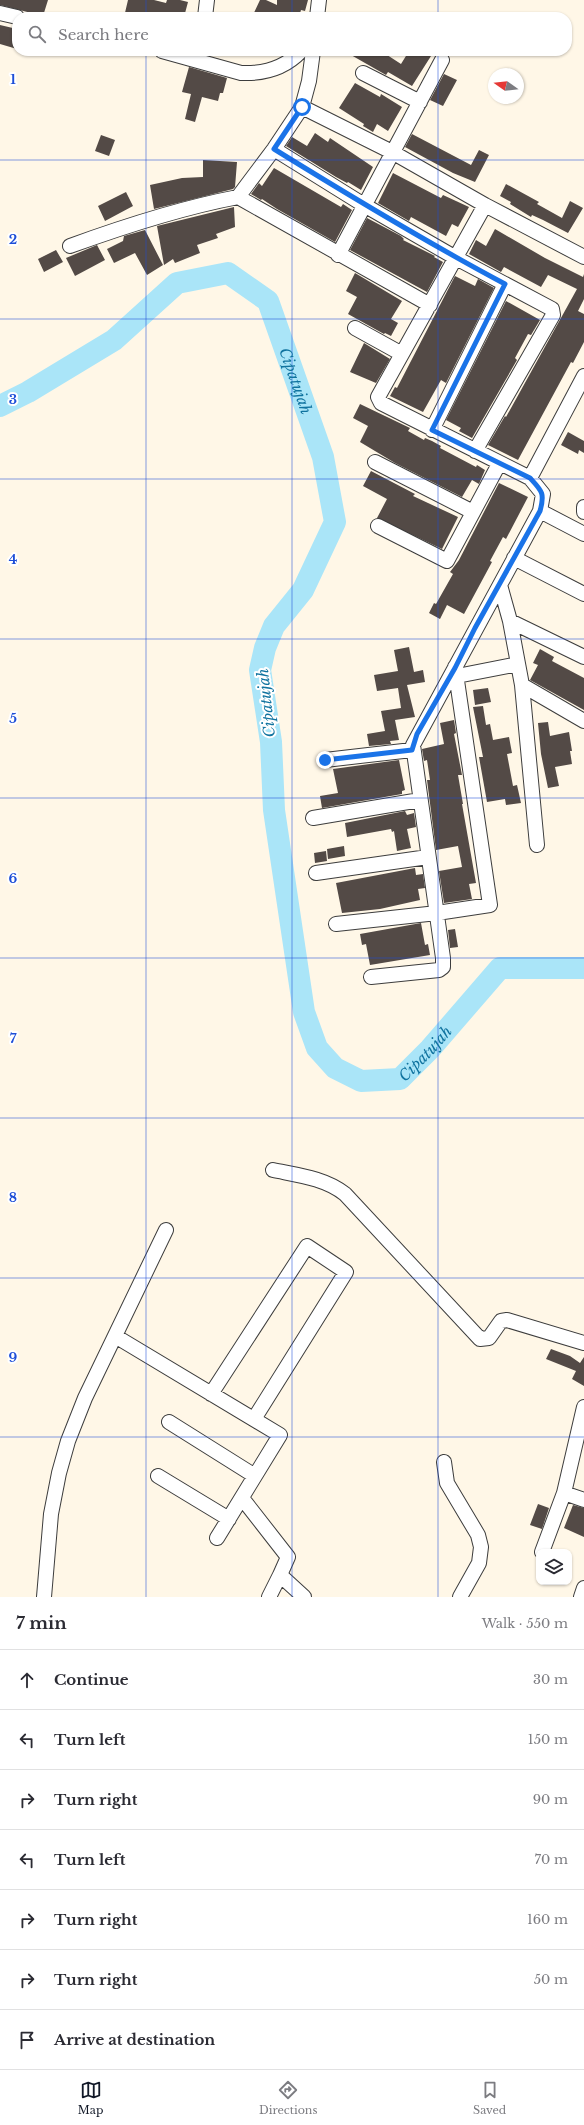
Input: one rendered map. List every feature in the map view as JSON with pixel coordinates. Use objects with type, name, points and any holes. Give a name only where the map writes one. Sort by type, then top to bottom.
[{"type":"street","points":[[206,12],[207,0]]},
{"type":"street","points":[[318,12],[319,0]]},
{"type":"street","points":[[1,10],[12,15]]},
{"type":"street","points":[[201,56],[242,73],[254,74],[281,66],[294,56]]},
{"type":"street","points":[[70,246],[170,213],[238,197],[274,149],[302,107],[309,81],[312,56]]},
{"type":"street","points":[[338,255],[442,60]]},
{"type":"street","points":[[363,73],[420,102]]},
{"type":"street","points":[[302,107],[392,152],[484,205],[584,257]]},
{"type":"street","points":[[274,149],[364,205],[456,258],[550,308],[553,315],[475,451]]},
{"type":"street","points":[[238,197],[430,306]]},
{"type":"street","points":[[371,977],[441,969],[443,958],[412,750],[417,734],[456,672],[500,584],[540,511],[543,494],[530,478],[432,430],[381,403],[378,399],[484,205]]},
{"type":"street","points":[[432,430],[505,284]]},
{"type":"street","points":[[355,328],[402,354]]},
{"type":"street","points":[[530,478],[584,376]]},
{"type":"street","points":[[375,462],[472,512]]},
{"type":"street","points":[[378,526],[448,561],[472,512],[499,464]]},
{"type":"street","points":[[584,507],[584,512]]},
{"type":"street","points":[[540,511],[584,534]]},
{"type":"street","points":[[514,558],[584,594]]},
{"type":"street","points":[[500,584],[510,621],[522,685],[537,845]]},
{"type":"street","points":[[510,621],[584,657]]},
{"type":"street","points":[[456,672],[518,664]]},
{"type":"street","points":[[336,924],[437,914],[490,905],[456,672]]},
{"type":"street","points":[[522,685],[584,721]]},
{"type":"street","points":[[325,760],[412,750]]},
{"type":"street","points":[[313,818],[420,800]]},
{"type":"street","points":[[316,873],[428,857]]},
{"type":"street","points":[[273,1170],[322,1181],[345,1194],[480,1339],[489,1338],[501,1322],[507,1320],[584,1343]]},
{"type":"street","points":[[44,1597],[48,1542],[59,1473],[85,1398],[166,1230]]},
{"type":"street","points":[[211,1394],[307,1246],[346,1272],[254,1419]]},
{"type":"street","points":[[115,1336],[280,1435],[217,1538]]},
{"type":"street","points":[[543,1549],[564,1493],[584,1407]]},
{"type":"street","points":[[169,1422],[255,1476]]},
{"type":"street","points":[[444,1462],[447,1483],[478,1536],[481,1547],[479,1563],[460,1597]]},
{"type":"street","points":[[158,1476],[229,1519]]},
{"type":"street","points":[[564,1493],[584,1500]]},
{"type":"street","points":[[242,1498],[288,1557],[269,1597]]},
{"type":"street","points":[[280,1575],[304,1597]]},
{"type":"street","points":[[580,1597],[584,1588]]},
{"type":"building","points":[[0,0],[48,0],[44,12],[27,12],[0,5]]},
{"type":"building","points":[[128,0],[154,0],[166,3],[167,0],[180,0],[188,2],[185,12],[125,12]]},
{"type":"building","points":[[260,0],[266,0],[277,5],[277,0],[308,0],[305,11],[254,12]]},
{"type":"building","points":[[0,25],[12,28],[12,48],[0,44]]},
{"type":"building","points":[[353,56],[389,56],[401,64],[406,56],[431,56],[412,86],[388,72],[386,75]]},
{"type":"building","points":[[189,67],[227,78],[223,93],[220,93],[218,101],[202,97],[195,122],[185,119],[191,94],[182,92]]},
{"type":"building","points":[[444,74],[457,80],[443,106],[430,100]]},
{"type":"building","points":[[355,83],[380,97],[381,94],[402,107],[388,131],[377,124],[373,132],[363,126],[364,124],[339,108]]},
{"type":"building","points":[[315,133],[328,142],[330,138],[373,167],[361,190],[336,177],[286,146],[292,137],[307,146]]},
{"type":"building","points":[[412,134],[471,165],[479,150],[489,155],[475,182],[453,173],[405,147]]},
{"type":"building","points":[[101,135],[115,140],[109,156],[95,151]]},
{"type":"building","points":[[203,160],[237,162],[235,187],[233,189],[154,209],[150,185],[182,178],[203,177]]},
{"type":"building","points":[[274,168],[341,207],[343,204],[352,210],[335,242],[251,194],[259,183],[262,186]]},
{"type":"building","points":[[393,173],[441,198],[443,195],[469,207],[458,227],[452,224],[446,236],[411,217],[409,221],[378,203]]},
{"type":"building","points":[[506,184],[539,202],[537,204],[562,218],[570,201],[583,208],[568,233],[532,215],[531,217],[510,204],[511,202],[500,196]]},
{"type":"building","points":[[126,192],[133,206],[105,221],[98,206]]},
{"type":"building","points":[[234,207],[235,227],[216,234],[218,238],[197,245],[200,253],[175,263],[173,259],[164,265],[157,226]]},
{"type":"building","points":[[367,218],[401,236],[404,239],[403,240],[435,256],[434,257],[443,262],[427,292],[350,250]]},
{"type":"building","points":[[495,229],[545,258],[583,277],[584,274],[584,299],[578,311],[584,314],[584,342],[573,363],[571,362],[518,460],[488,445],[505,416],[506,417],[577,289],[548,275],[541,287],[504,267],[501,272],[469,254],[476,240],[486,246]]},
{"type":"building","points":[[145,230],[163,265],[147,275],[135,253],[114,263],[107,249],[123,241],[124,236]]},
{"type":"building","points":[[97,245],[105,260],[75,276],[66,258]]},
{"type":"building","points":[[56,250],[63,262],[44,272],[38,259]]},
{"type":"building","points":[[355,273],[402,301],[391,319],[398,323],[391,336],[385,333],[384,334],[348,314],[357,297],[346,291]]},
{"type":"building","points":[[455,276],[475,286],[478,279],[494,288],[446,383],[441,380],[423,412],[390,396],[395,387],[397,388]]},
{"type":"building","points":[[506,301],[540,320],[531,335],[528,334],[515,358],[517,360],[472,438],[459,431],[461,428],[446,420]]},
{"type":"building","points":[[364,343],[390,359],[376,383],[350,372]]},
{"type":"building","points":[[360,404],[410,428],[408,431],[424,440],[425,438],[432,441],[441,446],[440,448],[476,467],[477,465],[485,470],[479,484],[472,480],[462,497],[395,463],[360,442],[368,426],[353,418]]},
{"type":"building","points":[[568,432],[584,441],[584,453],[579,450],[578,454],[561,445]]},
{"type":"building","points":[[371,471],[415,494],[413,496],[458,517],[442,549],[377,518],[387,499],[363,486]]},
{"type":"building","points":[[499,483],[528,497],[506,539],[503,537],[490,561],[492,562],[464,614],[447,605],[440,619],[429,613],[434,603],[436,604],[453,574],[450,572],[459,560]]},
{"type":"building","points":[[409,647],[414,672],[423,670],[425,682],[407,685],[415,717],[395,720],[399,740],[390,741],[391,744],[369,746],[367,734],[385,731],[381,711],[401,708],[398,688],[377,691],[374,675],[398,671],[394,650]]},
{"type":"building","points":[[540,649],[554,657],[552,661],[584,678],[584,710],[530,680],[538,665],[533,663]]},
{"type":"building","points":[[488,688],[491,702],[475,705],[473,690]]},
{"type":"building","points":[[483,706],[486,725],[490,724],[493,740],[509,737],[512,753],[507,754],[513,786],[517,785],[521,803],[506,805],[505,799],[487,802],[479,757],[483,757],[473,707]]},
{"type":"building","points":[[454,720],[456,733],[454,734],[462,775],[458,775],[476,883],[469,884],[472,899],[444,903],[439,871],[462,867],[458,846],[436,850],[427,780],[430,780],[427,760],[424,761],[422,749],[444,744],[440,723]]},
{"type":"building","points":[[548,722],[550,736],[569,732],[572,751],[570,751],[572,764],[555,767],[559,786],[548,788],[541,754],[538,723]]},
{"type":"building","points":[[399,760],[405,790],[402,791],[402,794],[322,808],[320,796],[338,793],[333,769]]},
{"type":"building","points":[[405,811],[407,815],[414,813],[416,827],[407,829],[411,848],[397,851],[394,831],[392,832],[391,829],[347,837],[345,823]]},
{"type":"building","points":[[344,846],[345,856],[328,859],[327,849]]},
{"type":"building","points":[[326,851],[327,861],[315,863],[314,853]]},
{"type":"building","points":[[415,868],[416,875],[423,874],[425,888],[418,889],[420,900],[380,909],[342,913],[336,883]]},
{"type":"building","points":[[421,923],[425,945],[428,944],[430,955],[370,965],[366,944],[362,945],[360,934]]},
{"type":"building","points":[[455,929],[458,947],[450,948],[448,930]]},
{"type":"building","points":[[551,1349],[570,1356],[580,1363],[584,1357],[584,1386],[572,1379],[576,1371],[546,1359]]},
{"type":"building","points":[[538,1504],[549,1508],[542,1529],[530,1525]]},
{"type":"building","points":[[573,1505],[584,1508],[584,1537],[564,1528]]},
{"type":"waterway","name":"Cipatujah","points":[[0,406],[28,392],[114,340],[177,283],[228,273],[268,301],[323,457],[335,522],[303,590],[274,626],[265,648],[260,670],[271,742],[274,810],[304,1012],[317,1048],[335,1068],[361,1081],[400,1079],[430,1049],[500,968],[584,968]]},
{"type":"route","points":[[302,107],[274,149],[364,205],[456,258],[505,284],[432,430],[530,478],[543,494],[540,511],[475,628],[455,668],[417,734],[412,745],[412,750],[325,760]]}]
